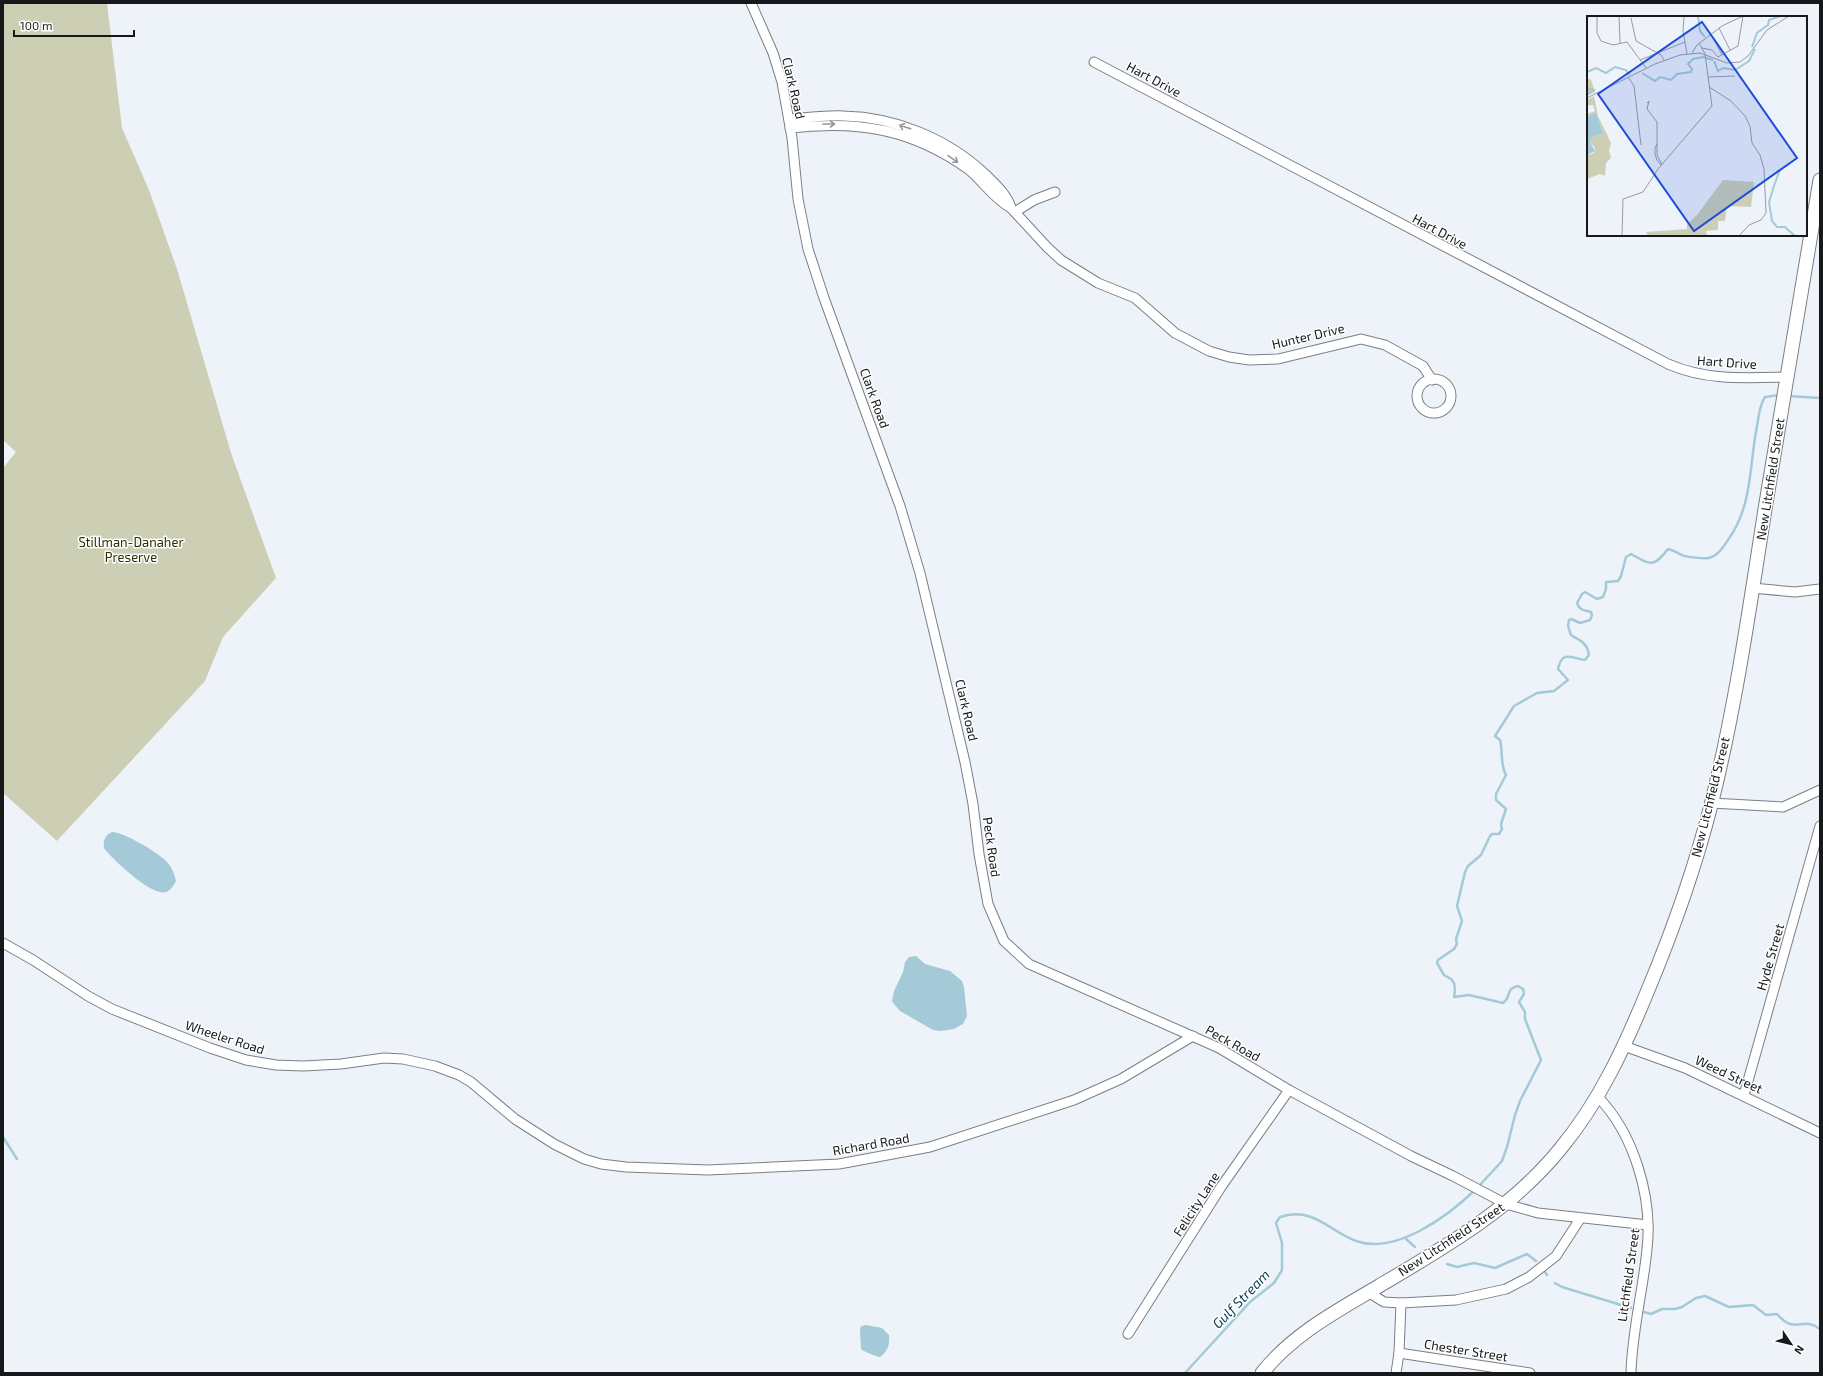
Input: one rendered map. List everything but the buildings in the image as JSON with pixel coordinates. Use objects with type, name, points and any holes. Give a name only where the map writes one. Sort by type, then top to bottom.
[{"type":"highway","name":"New Litchfield Street","points":[[1262,1373],[1291,1342],[1323,1319],[1459,1238],[1506,1204],[1532,1182],[1557,1154],[1581,1123],[1598,1097],[1624,1046],[1657,969],[1677,916],[1711,803],[1735,690],[1820,180]]},
{"type":"street","name":"Clark Road","points":[[751,3],[778,68],[790,123],[798,199],[808,249],[824,298],[898,500],[911,542],[940,653],[966,762],[973,804]]},
{"type":"street","name":"Hart Drive","points":[[1094,62],[1668,364],[1691,374],[1785,390]]},
{"type":"street","name":"Hunter Drive","points":[[790,123],[844,116],[880,124],[929,145],[972,173],[1002,203],[1013,210],[1047,248],[1060,260],[1098,283],[1135,298],[1175,333],[1208,350],[1229,357],[1249,360],[1278,359],[1361,338],[1385,345],[1423,366],[1432,380]]},
{"type":"street","points":[[1013,210],[1055,192]]},
{"type":"street","points":[[1752,588],[1795,592],[1820,589]]},
{"type":"street","points":[[1711,803],[1783,807],[1820,790]]},
{"type":"street","name":"Peck Road","points":[[973,804],[979,854],[988,904],[1004,940],[1029,964],[1194,1036],[1218,1048],[1289,1090],[1411,1156],[1506,1204],[1538,1213],[1580,1219],[1648,1225]]},
{"type":"street","name":"Hyde Street","points":[[1744,1095],[1820,826]]},
{"type":"street","name":"Wheeler Road","points":[[3,943],[33,960],[88,996],[112,1009],[210,1048],[246,1060],[261,1064],[292,1066],[341,1064],[384,1058],[403,1059],[436,1066],[459,1075],[471,1082],[515,1119],[536,1134]]},
{"type":"street","name":"Richard Road","points":[[536,1134],[584,1159],[602,1164],[626,1167],[708,1170],[839,1164],[930,1146],[1074,1100],[1121,1079],[1194,1036]]},
{"type":"street","name":"Weed Street","points":[[1624,1046],[1685,1068],[1744,1095],[1820,1133]]},
{"type":"street","name":"Felicity Lane","points":[[1128,1334],[1221,1187],[1289,1090]]},
{"type":"street","name":"Litchfield Street","points":[[1598,1097],[1610,1110],[1636,1160],[1643,1184],[1648,1225],[1648,1248],[1632,1340],[1631,1373]]},
{"type":"street","points":[[1368,1292],[1384,1302],[1402,1303],[1456,1300],[1506,1289],[1529,1277],[1556,1256],[1580,1219]]},
{"type":"street","points":[[1396,1373],[1399,1353],[1402,1303]]},
{"type":"street","name":"Chester Street","points":[[1399,1353],[1530,1373]]},
{"type":"green space","name":"Stillman-Danaher Preserve","points":[[3,3],[107,3],[122,128],[149,190],[177,269],[231,453],[276,578],[223,637],[205,681],[57,841],[3,793],[3,468],[16,452],[3,440]]},
{"type":"water","points":[[112,832],[124,835],[140,843],[166,861],[172,870],[176,881],[173,886],[166,892],[160,892],[152,889],[133,876],[104,848],[105,838]]},
{"type":"water","points":[[916,956],[925,964],[950,971],[962,981],[967,1016],[963,1024],[954,1029],[941,1031],[933,1030],[900,1011],[894,1004],[892,1001],[894,991],[903,972],[905,962],[909,957]]},
{"type":"water","points":[[866,1325],[882,1328],[889,1335],[888,1347],[885,1353],[880,1357],[861,1349],[860,1330],[861,1326]]},
{"type":"waterway","points":[[1479,1186],[1502,1161],[1520,1101],[1541,1060],[1525,1019],[1525,1012],[1519,1002],[1524,994],[1523,989],[1518,986],[1511,989],[1503,1003],[1469,995],[1454,997],[1454,983],[1451,979],[1444,975],[1437,963],[1438,960],[1454,949],[1457,944],[1456,939],[1462,921],[1457,906],[1465,872],[1468,866],[1481,855],[1490,836],[1492,834],[1499,834],[1502,829],[1501,824],[1506,809],[1496,800],[1496,794],[1506,775],[1503,767],[1500,740],[1495,736],[1514,706],[1537,693],[1554,691],[1568,680],[1558,669],[1562,659],[1565,657],[1571,657],[1585,660],[1589,655],[1587,647],[1571,635],[1568,626],[1569,620],[1571,619],[1580,623],[1590,620],[1592,615],[1591,612],[1581,609],[1577,603],[1582,594],[1585,592],[1597,599],[1603,597],[1606,589],[1606,582],[1618,581],[1621,576],[1626,557],[1631,554],[1644,561],[1652,563],[1656,562],[1668,549],[1684,556],[1704,558],[1712,557],[1720,551],[1736,527],[1742,513],[1749,485],[1754,441],[1762,404],[1765,397],[1779,395]]},
{"type":"waterway","points":[[1788,396],[1820,398]]},
{"type":"waterway","points":[[3,1137],[17,1159]]},
{"type":"waterway","name":"Gulf Stream","points":[[1185,1373],[1250,1302],[1274,1283],[1282,1270],[1282,1243],[1276,1223],[1280,1217],[1292,1214],[1311,1217],[1356,1241],[1371,1244],[1388,1243],[1404,1238],[1436,1221],[1451,1211],[1475,1190]]},
{"type":"waterway","points":[[1405,1238],[1415,1247]]},
{"type":"waterway","points":[[1447,1264],[1457,1267],[1474,1263],[1495,1268],[1527,1254],[1536,1261]]},
{"type":"waterway","points":[[1555,1283],[1562,1287],[1631,1308]]},
{"type":"waterway","points":[[1644,1312],[1651,1314],[1662,1309],[1675,1309],[1682,1307],[1696,1298],[1705,1296],[1729,1307],[1753,1305],[1766,1315],[1777,1314],[1789,1324],[1808,1324],[1814,1325],[1820,1329]]}]
